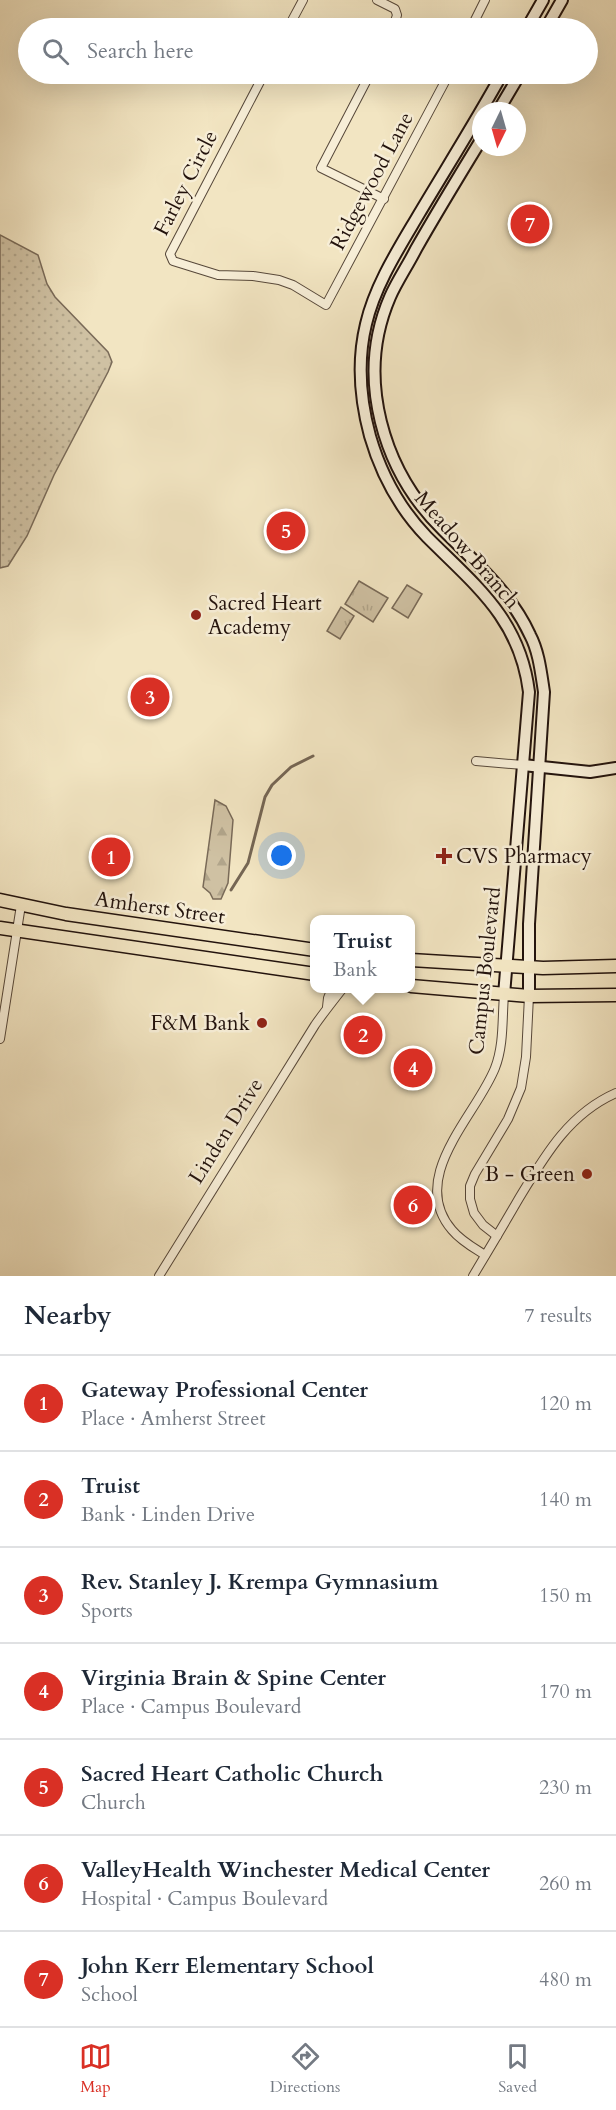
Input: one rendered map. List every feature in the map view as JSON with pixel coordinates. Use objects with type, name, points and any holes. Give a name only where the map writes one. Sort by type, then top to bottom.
[{"type":"main road","points":[[533,18],[543,0]]},
{"type":"main road","points":[[552,18],[562,0]]},
{"type":"main road","name":"Meadow Branch","points":[[496,84],[398,249],[375,295],[366,322],[361,354],[361,378],[367,424],[376,455],[396,499],[416,526],[478,587],[502,616],[515,639],[526,667],[529,692],[523,765]]},
{"type":"main road","points":[[503,102],[514,84]]},
{"type":"main road","name":"Meadow Branch","points":[[472,155],[390,298],[380,329],[375,365],[376,399],[384,437],[406,485],[426,513],[490,577],[518,613],[531,636],[539,660],[544,692],[540,767]]},
{"type":"main road","points":[[523,765],[590,772],[616,768]]},
{"type":"main road","name":"Campus Boulevard","points":[[504,995],[523,765]]},
{"type":"main road","name":"Campus Boulevard","points":[[529,996],[529,924],[540,767]]},
{"type":"main road","name":"Amherst Street","points":[[0,900],[152,927],[310,949]]},
{"type":"main road","name":"Amherst Street","points":[[0,928],[310,973]]},
{"type":"main road","points":[[415,960],[506,966],[616,966]]},
{"type":"main road","points":[[415,986],[504,995],[616,995]]},
{"type":"street","points":[[293,18],[303,0]]},
{"type":"street","points":[[378,0],[395,9],[396,18]]},
{"type":"street","points":[[476,18],[485,0]]},
{"type":"street","name":"Farley Circle","points":[[259,84],[170,254],[173,261],[218,275],[254,276],[279,280],[293,285],[326,305]]},
{"type":"street","points":[[365,84],[321,168],[384,199]]},
{"type":"street","name":"Ridgewood Lane","points":[[326,305],[444,84]]},
{"type":"street","points":[[476,761],[523,765]]},
{"type":"street","points":[[0,1039],[21,905]]},
{"type":"street","name":"Linden Drive","points":[[327,1007],[330,993]]},
{"type":"street","name":"Linden Drive","points":[[159,1276],[327,1007],[335,1001],[340,993]]},
{"type":"street","name":"Campus Boulevard","points":[[485,1255],[460,1238],[449,1226],[440,1206],[438,1182],[445,1156],[495,1068],[501,1045],[504,995]]},
{"type":"street","name":"Campus Boulevard","points":[[497,1236],[483,1226],[474,1213],[470,1199],[470,1186],[508,1119],[521,1089],[526,1057],[529,996]]},
{"type":"street","points":[[473,1276],[544,1156],[560,1135],[586,1110],[616,1093]]},
{"type":"green space","points":[[0,235],[38,255],[47,284],[55,297],[108,352],[112,362],[54,475],[27,536],[8,566],[0,568]]},
{"type":"green space","points":[[359,581],[388,598],[373,622],[345,604]]},
{"type":"green space","points":[[407,585],[422,594],[408,618],[392,608]]},
{"type":"green space","points":[[341,607],[354,616],[340,639],[327,631]]},
{"type":"green space","points":[[215,800],[226,806],[233,820],[228,883],[221,899],[213,899],[203,887]]},
{"type":"waterway","points":[[231,890],[248,863],[265,797],[272,785],[291,767],[313,756]]},
{"type":"place","name":"John Kerr Elementary School","points":[[530,224]]},
{"type":"place","name":"Sacred Heart Catholic Church","points":[[286,531]]},
{"type":"place","name":"Sacred Heart Academy","points":[[196,615]]},
{"type":"place","name":"Rev. Stanley J. Krempa Gymnasium","points":[[150,697]]},
{"type":"place","name":"CVS Pharmacy","points":[[444,856]]},
{"type":"place","name":"Gateway Professional Center","points":[[111,857]]},
{"type":"place","name":"F&M Bank","points":[[262,1023]]},
{"type":"place","name":"Truist","points":[[363,1035]]},
{"type":"place","name":"Virginia Brain & Spine Center","points":[[413,1068]]},
{"type":"place","name":"B - Green","points":[[587,1174]]},
{"type":"place","name":"ValleyHealth Winchester Medical Center","points":[[413,1205]]}]
